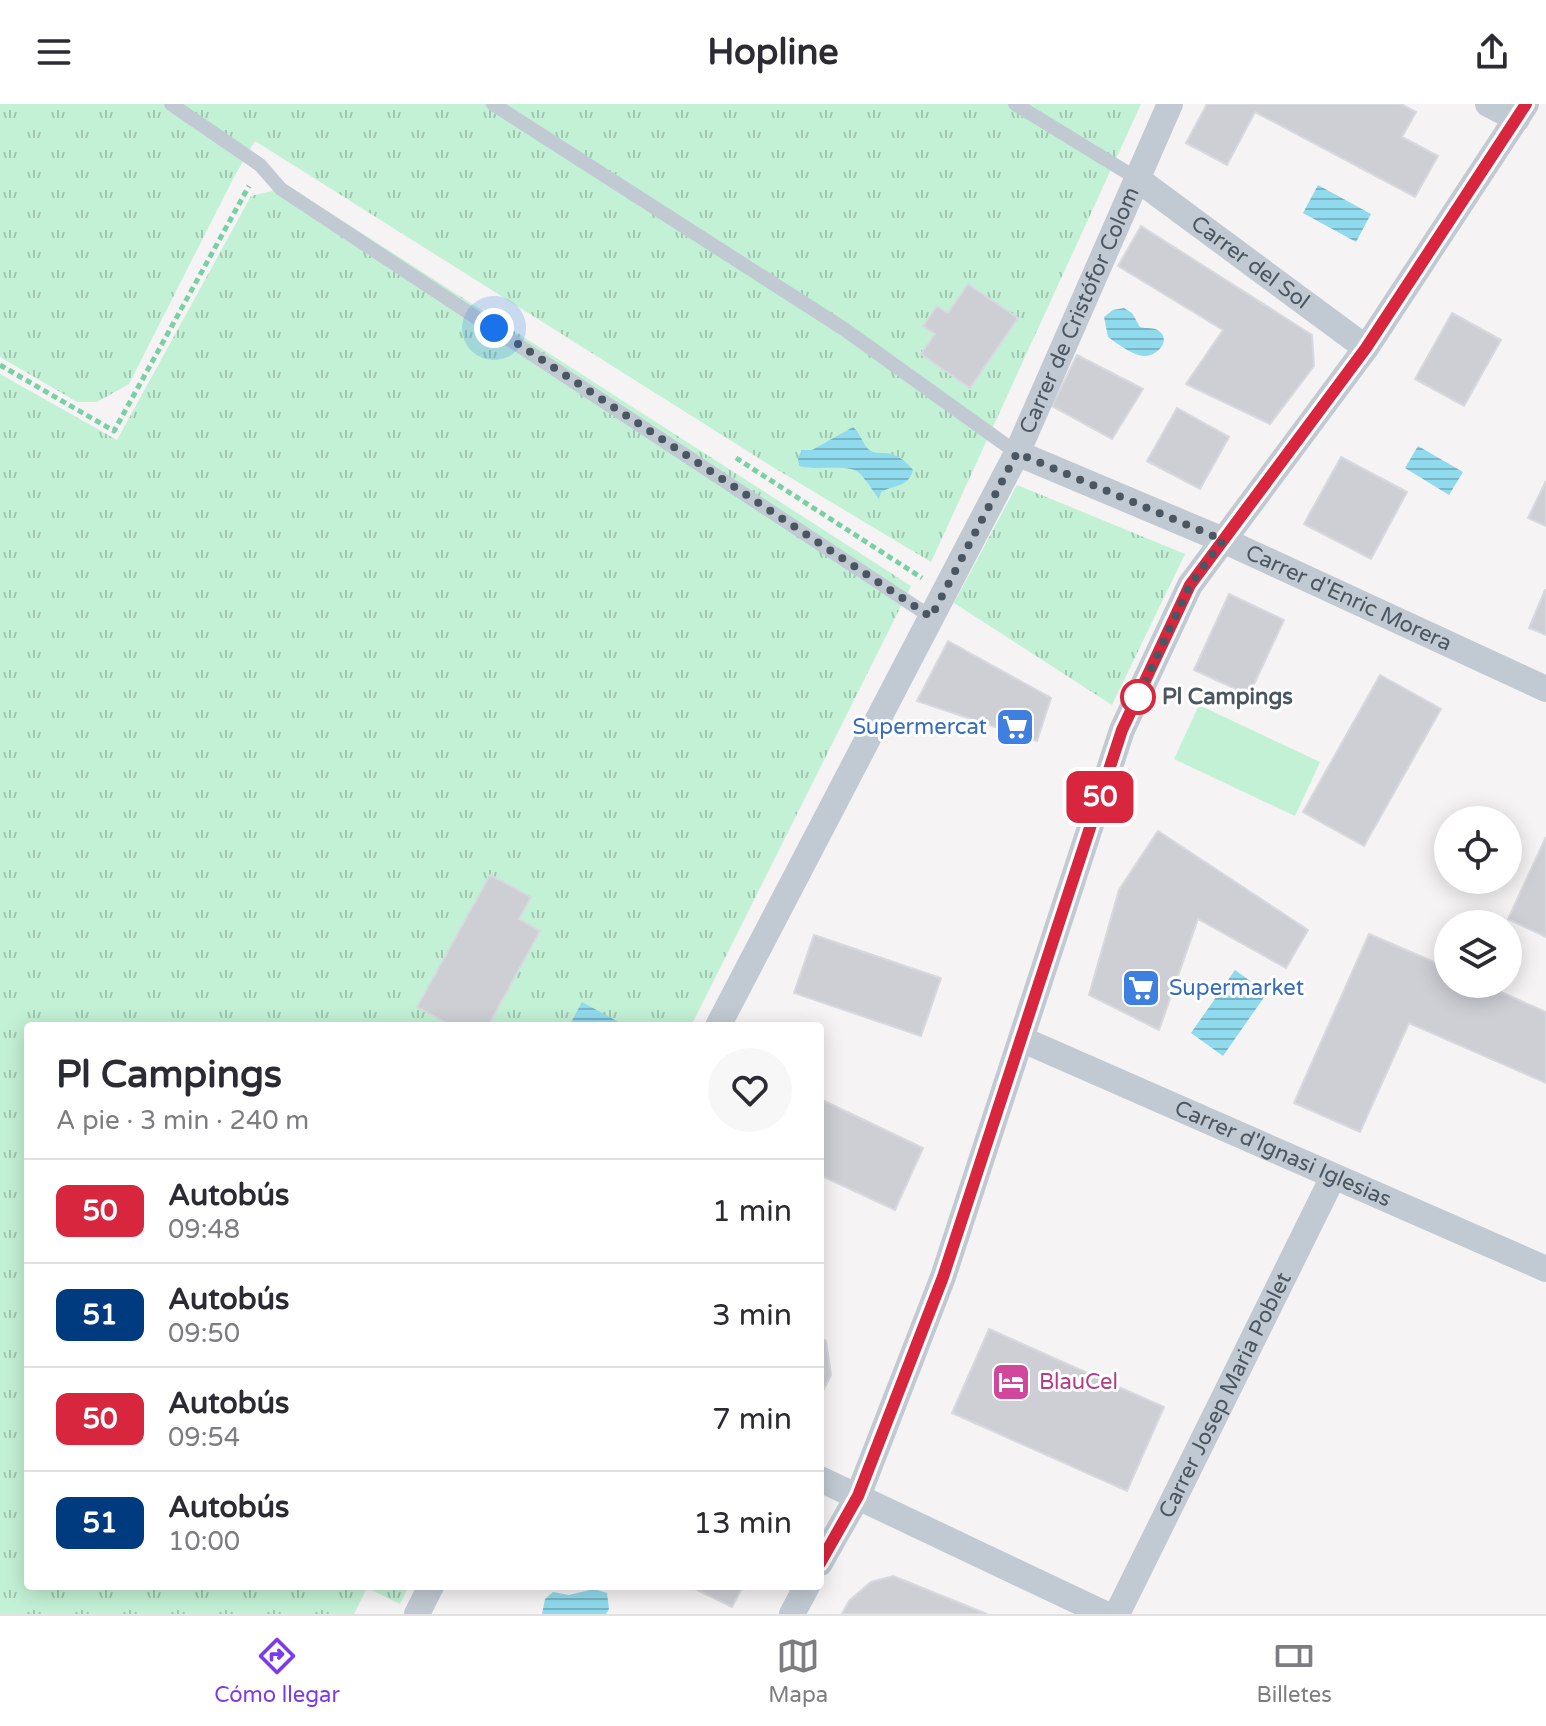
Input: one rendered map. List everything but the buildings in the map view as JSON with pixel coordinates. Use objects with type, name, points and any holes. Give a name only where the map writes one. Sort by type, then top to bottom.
[{"type":"street","name":"Carrer de Cristófor Colom","points":[[720,1022],[1017,453],[1170,104]]},
{"type":"street","points":[[824,1556],[858,1496],[943,1277],[1122,730],[1190,585],[1366,348],[1522,112],[1488,104]]},
{"type":"street","name":"Carrer del Sol","points":[[1136,178],[1366,348]]},
{"type":"street","name":"Carrer d'Enric Morera","points":[[1017,453],[1223,540],[1546,689]]},
{"type":"street","name":"Carrer d'Ignasi Iglesias","points":[[1021,1039],[1546,1269]]},
{"type":"street","name":"Carrer Josep Maria Poblet","points":[[1117,1614],[1333,1177]]},
{"type":"street","points":[[824,1481],[1105,1614]]},
{"type":"street","points":[[417,1614],[429,1590]]},
{"type":"street","points":[[792,1614],[805,1590]]},
{"type":"lane","points":[[171,104],[260,165],[281,189],[931,617]]},
{"type":"lane","points":[[493,104],[844,329],[1017,453]]},
{"type":"lane","points":[[1015,104],[1136,178]]},
{"type":"path","points":[[0,365],[114,431],[260,165]]},
{"type":"path","points":[[731,455],[944,592]]},
{"type":"green space","points":[[0,104],[1141,104],[931,562],[776,469],[255,141],[129,384],[97,402],[77,402],[0,357]]},
{"type":"green space","points":[[290,187],[911,586],[693,1022],[24,1022],[24,1590],[366,1590],[354,1614],[0,1614],[0,374],[117,440],[251,196]]},
{"type":"green space","points":[[1017,485],[1185,554],[1112,705],[954,603]]},
{"type":"green space","points":[[1199,705],[1320,762],[1295,816],[1174,759]]},
{"type":"green space","points":[[371,1590],[407,1590],[400,1604]]},
{"type":"water","points":[[1318,185],[1371,214],[1356,242],[1303,213]]},
{"type":"water","points":[[1124,308],[1132,313],[1140,327],[1155,329],[1163,335],[1161,348],[1148,356],[1138,355],[1108,337],[1104,317],[1113,310]]},
{"type":"water","points":[[853,427],[870,450],[898,456],[913,470],[908,480],[881,492],[879,499],[858,472],[799,466],[798,458],[802,450],[812,450]]},
{"type":"water","points":[[1418,446],[1463,472],[1449,495],[1405,468]]},
{"type":"water","points":[[1235,970],[1267,993],[1223,1056],[1191,1033]]},
{"type":"water","points":[[582,1002],[619,1022],[571,1022]]},
{"type":"water","points":[[590,1590],[607,1593],[609,1609],[606,1614],[542,1614],[545,1599],[553,1592],[569,1595]]},
{"type":"bus line","name":"50","points":[[824,1556],[858,1496],[943,1277],[1122,730],[1190,585],[1366,348],[1526,104]]},
{"type":"place","name":"Pl Campings","points":[[1138,697]]},
{"type":"place","name":"Supermercat","points":[[1015,727]]},
{"type":"place","name":"Supermarket","points":[[1141,988]]},
{"type":"place","name":"BlauCel","points":[[1011,1382]]},
{"type":"route","points":[[494,328],[931,617],[1017,453],[1223,540],[1190,585],[1138,697]]}]
